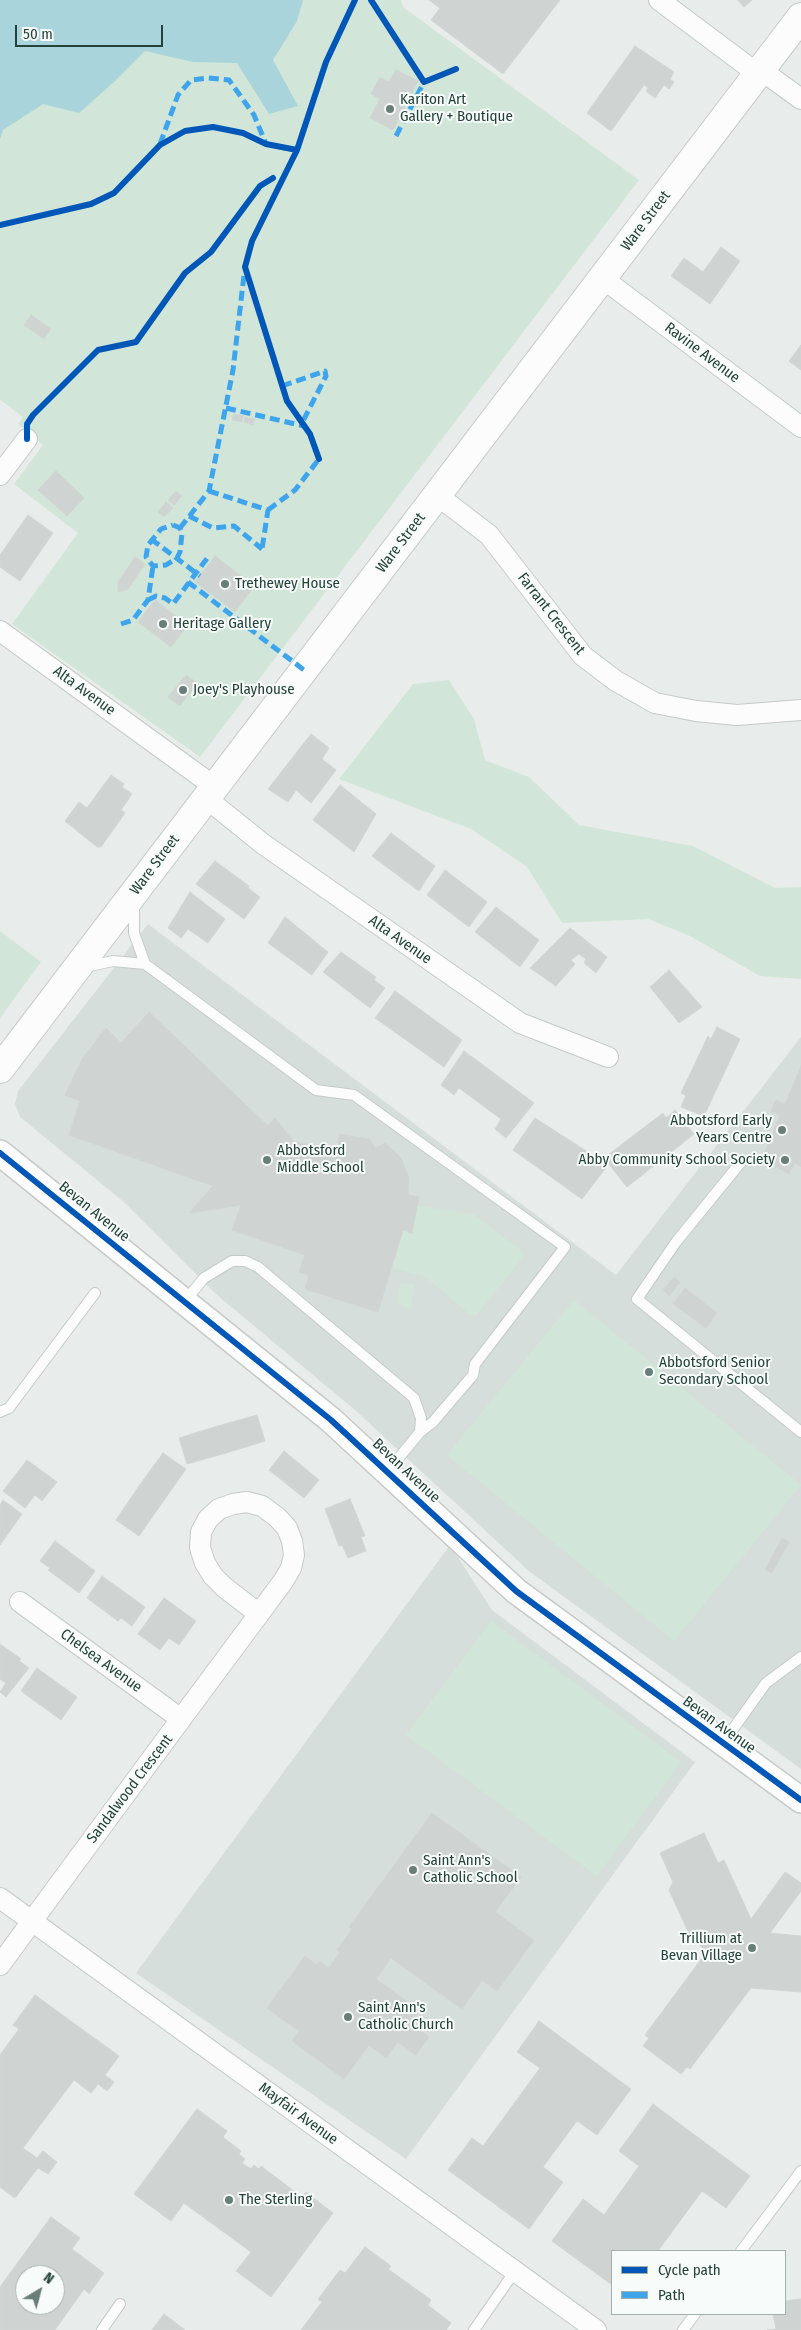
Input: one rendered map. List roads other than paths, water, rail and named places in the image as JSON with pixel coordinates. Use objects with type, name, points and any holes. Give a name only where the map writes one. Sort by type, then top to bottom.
[{"type":"main road","name":"Ware Street","points":[[0,1069],[801,17]]},
{"type":"street","points":[[659,0],[759,72],[801,99]]},
{"type":"street","name":"Ravine Avenue","points":[[602,278],[801,427]]},
{"type":"street","points":[[0,475],[27,439]]},
{"type":"street","name":"Farrant Crescent","points":[[437,495],[489,535],[583,656],[616,681],[655,703],[696,711],[738,715],[801,710]]},
{"type":"street","name":"Alta Avenue","points":[[0,632],[211,793],[263,844],[520,1023],[608,1057]]},
{"type":"street","name":"Bevan Avenue","points":[[0,1152],[331,1420],[516,1591],[801,1800]]},
{"type":"street","name":"Sandalwood Crescent","points":[[0,1965],[259,1614],[291,1568],[294,1555],[292,1541],[287,1528],[277,1517],[262,1506],[247,1502],[233,1504],[219,1509],[208,1519],[201,1532],[200,1548],[205,1563],[213,1576],[259,1614]]},
{"type":"street","name":"Chelsea Avenue","points":[[20,1602],[182,1719]]},
{"type":"street","name":"Mayfair Avenue","points":[[0,1898],[596,2330]]},
{"type":"lane","points":[[134,893],[134,933],[145,964]]},
{"type":"lane","points":[[76,969],[113,961],[145,964],[316,1090],[354,1095],[565,1247],[475,1364],[473,1375],[433,1422],[420,1432],[388,1471]]},
{"type":"lane","points":[[741,1162],[676,1242],[637,1299],[801,1432]]},
{"type":"lane","points":[[185,1301],[204,1278],[232,1261],[246,1261],[258,1267],[414,1398],[421,1418],[420,1432]]},
{"type":"lane","points":[[0,1412],[9,1408],[95,1293]]},
{"type":"lane","points":[[723,1742],[766,1683],[801,1656]]},
{"type":"lane","points":[[742,2250],[801,2171]]},
{"type":"lane","points":[[474,2330],[515,2271]]},
{"type":"lane","points":[[102,2330],[120,2304]]},
{"type":"lane","points":[[683,2330],[694,2315]]},
{"type":"water","points":[[0,0],[303,0],[297,21],[273,60],[298,106],[269,114],[237,63],[193,62],[145,51],[79,113],[43,104],[3,130],[0,139]]},
{"type":"place","name":"Kariton Art Gallery + Boutique","points":[[390,109]]},
{"type":"place","name":"Trethewey House","points":[[225,584]]},
{"type":"place","name":"Heritage Gallery","points":[[163,624]]},
{"type":"place","name":"Joey's Playhouse","points":[[183,690]]},
{"type":"place","name":"Abbotsford Early Years Centre","points":[[782,1130]]},
{"type":"place","name":"Abbotsford Middle School","points":[[267,1160]]},
{"type":"place","name":"Abby Community School Society","points":[[785,1160]]},
{"type":"place","name":"Abbotsford Senior Secondary School","points":[[649,1372]]},
{"type":"place","name":"Saint Ann's Catholic School","points":[[413,1870]]},
{"type":"place","name":"Trillium at Bevan Village","points":[[752,1948]]},
{"type":"place","name":"Saint Ann's Catholic Church","points":[[348,2017]]},
{"type":"place","name":"The Sterling","points":[[229,2200]]}]
